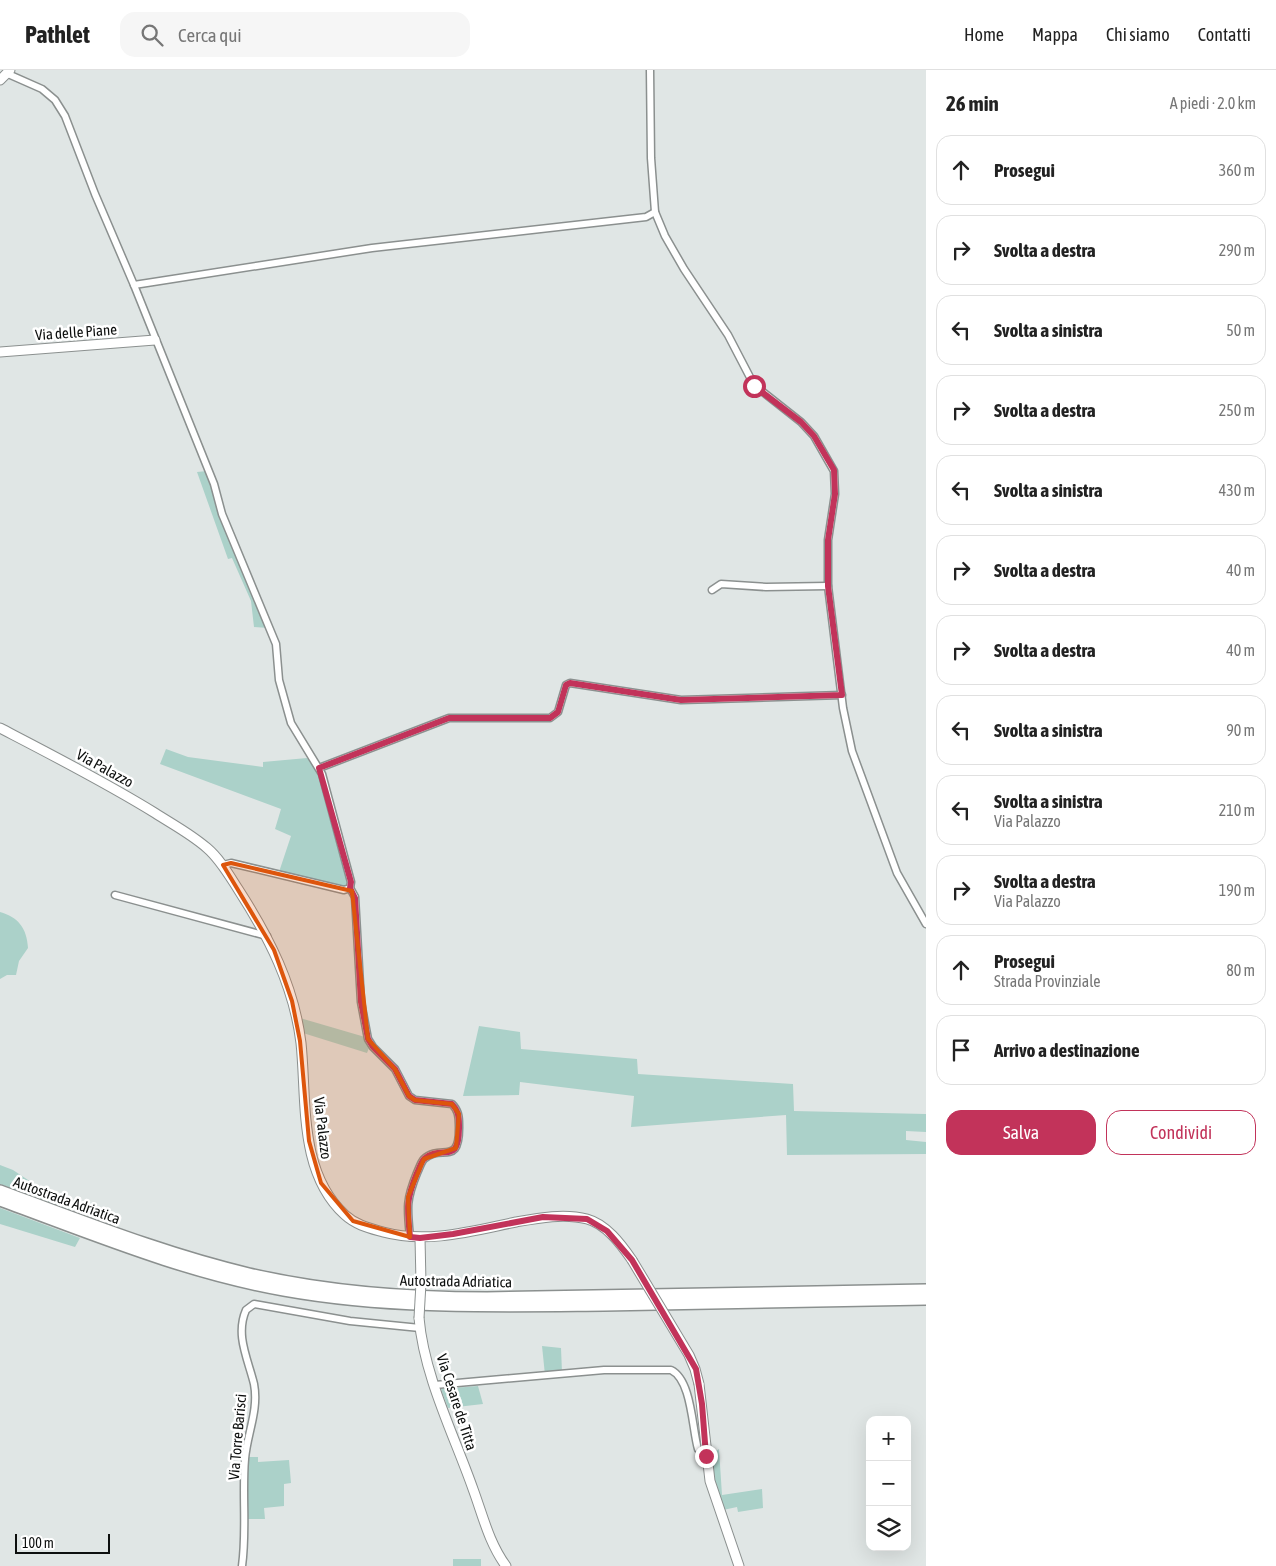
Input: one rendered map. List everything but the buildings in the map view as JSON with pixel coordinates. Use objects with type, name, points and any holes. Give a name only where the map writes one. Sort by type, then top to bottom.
[{"type":"highway","name":"Autostrada Adriatica","points":[[0,1191],[187,1258],[265,1278],[352,1292],[461,1298],[926,1290]]},
{"type":"highway","name":"Autostrada Adriatica","points":[[0,1200],[124,1246],[215,1274],[282,1290],[351,1300],[417,1305],[487,1306],[926,1299]]},
{"type":"street","points":[[650,70],[651,158],[655,212],[674,253],[728,335],[754,386],[808,429],[825,452],[834,470],[835,494],[828,540],[828,586],[842,695],[852,751],[897,873],[926,924]]},
{"type":"street","points":[[6,75],[42,89],[55,100],[65,116],[214,484],[222,514],[276,644],[279,680],[291,723],[297,737],[319,768],[351,882],[350,888],[355,898],[361,1002],[368,1039],[373,1047],[395,1069],[409,1096],[415,1100],[452,1104],[459,1114],[459,1139],[456,1148],[450,1153],[424,1159],[408,1197],[410,1237]]},
{"type":"street","points":[[134,285],[372,248],[646,217],[655,212]]},
{"type":"street","name":"Via delle Piane","points":[[0,352],[155,340]]},
{"type":"street","points":[[712,590],[722,584],[766,588],[828,586]]},
{"type":"street","points":[[319,768],[449,718],[550,718],[558,712],[561,696],[566,685],[570,683],[681,700],[842,695]]},
{"type":"street","name":"Via Palazzo","points":[[0,728],[118,790],[208,848],[223,865],[267,936],[292,1001],[300,1041],[309,1141],[321,1184],[344,1214],[364,1227],[420,1238],[453,1234],[543,1217],[566,1216],[587,1219],[598,1224],[616,1239],[632,1260],[696,1369],[706,1456],[714,1497],[739,1566]]},
{"type":"street","points":[[223,865],[231,863],[344,890],[350,888]]},
{"type":"street","points":[[115,896],[267,936]]},
{"type":"street","name":"Via Cesare de Titta","points":[[420,1238],[420,1328],[435,1385],[489,1536],[506,1566]]},
{"type":"street","name":"Via Torre Barisci","points":[[242,1566],[246,1527],[245,1460],[255,1400],[254,1385],[243,1348],[241,1330],[246,1310],[254,1304],[350,1322],[420,1328]]},
{"type":"street","points":[[435,1385],[604,1370],[671,1370],[677,1373],[685,1386],[698,1449],[706,1456]]},
{"type":"highlighted area","points":[[231,863],[352,891],[368,1039],[395,1069],[409,1096],[415,1100],[452,1104],[459,1114],[456,1148],[424,1159],[408,1197],[410,1237],[353,1221],[321,1183],[309,1141],[300,1041],[292,1001],[274,950],[223,865]]},
{"type":"green space","points":[[207,471],[269,628],[254,627],[251,601],[232,558],[228,559],[197,472]]},
{"type":"green space","points":[[166,749],[188,757],[263,767],[263,762],[307,758],[321,781],[327,798],[349,883],[346,888],[279,872],[291,836],[275,829],[281,809],[160,764]]},
{"type":"green space","points":[[0,912],[17,920],[26,935],[28,948],[19,961],[16,975],[7,975],[0,979]]},
{"type":"green space","points":[[300,1018],[365,1037],[369,1048],[367,1053],[303,1033]]},
{"type":"green space","points":[[479,1026],[520,1032],[521,1049],[637,1059],[638,1074],[793,1084],[794,1111],[926,1114],[926,1132],[906,1131],[906,1140],[926,1142],[926,1154],[787,1155],[786,1115],[631,1127],[634,1096],[520,1082],[519,1095],[463,1096]]},
{"type":"green space","points":[[0,1165],[13,1170],[40,1188],[63,1197],[70,1204],[71,1210],[0,1184]]},
{"type":"green space","points":[[0,1208],[80,1238],[75,1247],[0,1224]]},
{"type":"green space","points":[[542,1346],[561,1348],[562,1372],[545,1375]]},
{"type":"green space","points":[[478,1386],[483,1404],[448,1408],[441,1389]]},
{"type":"green space","points":[[719,1449],[722,1495],[762,1489],[763,1508],[738,1512],[737,1507],[723,1510],[720,1506],[709,1456]]},
{"type":"green space","points":[[247,1457],[258,1457],[258,1462],[289,1460],[291,1483],[284,1484],[284,1506],[264,1508],[265,1519],[248,1519]]},
{"type":"green space","points":[[453,1559],[481,1559],[481,1566],[453,1566]]},
{"type":"route","points":[[706,1456],[702,1404],[696,1369],[624,1248],[598,1224],[587,1219],[566,1216],[543,1217],[453,1234],[420,1238],[410,1237],[408,1197],[424,1159],[450,1153],[456,1148],[459,1139],[459,1114],[452,1104],[415,1100],[409,1096],[402,1079],[395,1069],[373,1047],[368,1039],[361,1002],[355,898],[350,888],[351,882],[319,768],[449,718],[550,718],[558,712],[561,696],[566,685],[570,683],[681,700],[842,695],[828,586],[828,540],[835,494],[834,470],[814,436],[801,422],[754,386]]}]
